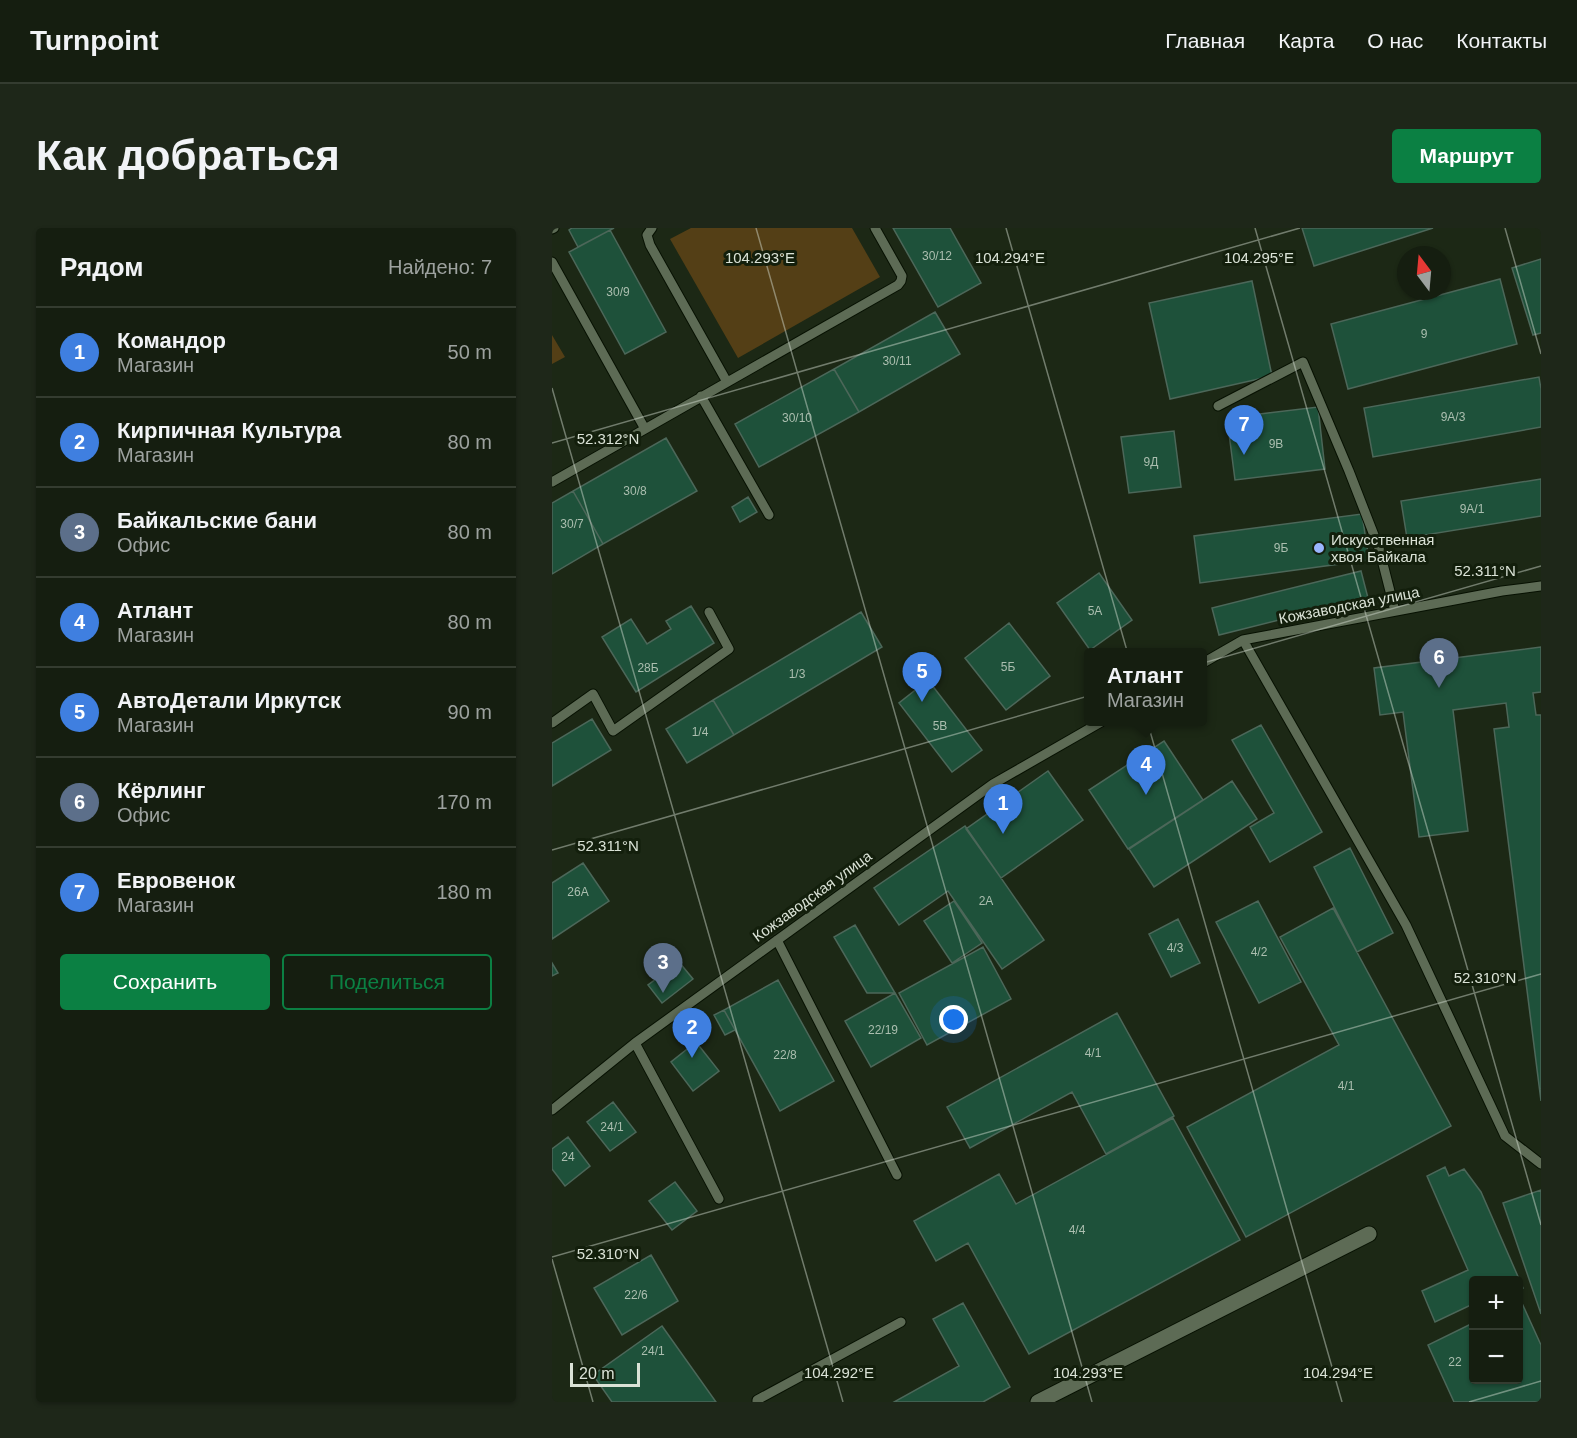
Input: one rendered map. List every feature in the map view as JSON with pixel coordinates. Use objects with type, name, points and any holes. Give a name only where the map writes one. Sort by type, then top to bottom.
[{"type":"street","points":[[1038,1402],[1369,1234]]},
{"type":"lane","points":[[652,228],[646,235],[650,245],[727,382]]},
{"type":"lane","points":[[552,482],[898,285],[902,276],[875,228]]},
{"type":"lane","points":[[552,262],[645,429]]},
{"type":"lane","points":[[1218,406],[1303,362],[1379,548],[1395,611]]},
{"type":"lane","points":[[701,396],[769,515]]},
{"type":"lane","name":"Кожзаводская улица","points":[[1207,661],[1243,640],[1502,591],[1541,586]]},
{"type":"lane","points":[[552,723],[593,694],[613,731],[729,649],[709,612]]},
{"type":"lane","points":[[1243,640],[1406,926],[1505,1136],[1541,1164]]},
{"type":"lane","name":"Кожзаводская улица","points":[[552,1110],[634,1043],[993,784],[1094,726]]},
{"type":"lane","points":[[777,940],[897,1175]]},
{"type":"lane","points":[[634,1043],[719,1199]]},
{"type":"lane","points":[[757,1402],[901,1322]]},
{"type":"shaded area","points":[[691,228],[852,228],[880,277],[738,358],[670,239]]},
{"type":"shaded area","points":[[552,335],[565,357],[552,364]]},
{"type":"building","points":[[572,228],[614,228],[578,247],[569,230]]},
{"type":"building","points":[[893,228],[950,228],[981,283],[938,307]]},
{"type":"building","points":[[1302,228],[1433,228],[1314,266]]},
{"type":"building","points":[[610,230],[666,332],[625,354],[569,252]]},
{"type":"building","points":[[1541,259],[1541,333],[1533,335],[1512,268]]},
{"type":"building","points":[[1500,279],[1517,344],[1348,389],[1331,324],[1421,300],[1451,300],[1451,292]]},
{"type":"building","points":[[1252,281],[1272,376],[1170,399],[1149,303]]},
{"type":"building","points":[[935,312],[960,354],[859,412],[834,369]]},
{"type":"building","points":[[834,369],[859,412],[759,467],[735,424]]},
{"type":"building","points":[[1539,377],[1541,427],[1373,457],[1364,408]]},
{"type":"building","points":[[1318,407],[1325,469],[1235,480],[1227,418]]},
{"type":"building","points":[[1174,431],[1181,487],[1129,493],[1121,437]]},
{"type":"building","points":[[666,438],[697,491],[603,544],[573,491]]},
{"type":"building","points":[[1541,479],[1541,516],[1407,538],[1401,501]]},
{"type":"building","points":[[573,491],[603,544],[552,574],[552,503]]},
{"type":"building","points":[[748,497],[757,512],[740,522],[732,507]]},
{"type":"building","points":[[1362,514],[1369,560],[1200,583],[1194,536]]},
{"type":"building","points":[[1361,571],[1368,598],[1219,635],[1212,608]]},
{"type":"building","points":[[1099,573],[1132,620],[1093,648],[1089,648],[1057,603]]},
{"type":"building","points":[[691,606],[714,643],[636,692],[602,637],[631,619],[647,644],[671,629],[666,621]]},
{"type":"building","points":[[861,612],[882,647],[734,735],[713,700]]},
{"type":"building","points":[[1009,623],[1050,676],[1006,710],[965,658]]},
{"type":"building","points":[[1541,647],[1541,692],[1533,693],[1536,715],[1541,715],[1541,1101],[1494,729],[1509,727],[1506,703],[1453,710],[1468,831],[1419,837],[1403,712],[1380,715],[1374,668]]},
{"type":"building","points":[[928,680],[982,750],[952,772],[899,703]]},
{"type":"building","points":[[713,700],[734,735],[687,763],[666,729]]},
{"type":"building","points":[[592,719],[611,750],[552,786],[552,743]]},
{"type":"building","points":[[1261,725],[1322,832],[1270,862],[1250,827],[1274,813],[1232,740]]},
{"type":"building","points":[[1164,741],[1203,800],[1128,849],[1089,790]]},
{"type":"building","points":[[1048,771],[1083,820],[1001,878],[966,829]]},
{"type":"building","points":[[1232,781],[1257,819],[1154,887],[1129,849]]},
{"type":"building","points":[[965,826],[1044,940],[1002,969],[948,891],[899,925],[874,888]]},
{"type":"building","points":[[1350,848],[1393,933],[1357,952],[1314,867]]},
{"type":"building","points":[[583,863],[609,901],[552,939],[552,883]]},
{"type":"building","points":[[954,901],[982,943],[952,963],[924,921]]},
{"type":"building","points":[[1258,901],[1301,982],[1259,1003],[1216,922]]},
{"type":"building","points":[[1333,908],[1451,1126],[1246,1237],[1187,1127],[1339,1045],[1280,937]]},
{"type":"building","points":[[1178,919],[1200,963],[1171,977],[1149,934]]},
{"type":"building","points":[[855,925],[895,993],[867,993],[834,937]]},
{"type":"building","points":[[983,947],[1011,999],[927,1045],[899,993]]},
{"type":"building","points":[[679,962],[693,979],[662,1003],[648,985]]},
{"type":"building","points":[[552,963],[558,973],[552,976]]},
{"type":"building","points":[[778,980],[834,1081],[780,1111],[724,1010]]},
{"type":"building","points":[[895,993],[921,1038],[871,1067],[845,1021]]},
{"type":"building","points":[[724,1010],[735,1030],[725,1035],[714,1015]]},
{"type":"building","points":[[1117,1013],[1174,1116],[1106,1154],[1072,1092],[970,1148],[947,1107]]},
{"type":"building","points":[[696,1042],[719,1071],[693,1091],[671,1062]]},
{"type":"building","points":[[613,1102],[636,1132],[610,1151],[587,1122]]},
{"type":"building","points":[[1173,1118],[1240,1240],[1029,1354],[968,1243],[936,1261],[914,1221],[999,1174],[1016,1204]]},
{"type":"building","points":[[568,1137],[590,1166],[565,1186],[552,1169],[552,1149]]},
{"type":"building","points":[[1445,1167],[1449,1176],[1464,1169],[1481,1192],[1518,1276],[1469,1276],[1469,1306],[1435,1322],[1422,1291],[1468,1270],[1427,1176]]},
{"type":"building","points":[[675,1182],[697,1211],[672,1230],[649,1201]]},
{"type":"building","points":[[1541,1190],[1541,1314],[1503,1203]]},
{"type":"building","points":[[651,1255],[678,1301],[622,1335],[594,1288]]},
{"type":"building","points":[[963,1303],[1010,1387],[983,1402],[894,1402],[959,1366],[933,1319]]},
{"type":"building","points":[[1523,1305],[1541,1345],[1541,1402],[1454,1402],[1428,1345],[1469,1325],[1469,1384],[1523,1384]]},
{"type":"building","points":[[662,1326],[716,1402],[612,1402],[593,1375]]},
{"type":"place","name":"Евровенок","points":[[1244,455]]},
{"type":"place","name":"Искусственная хвоя Байкала","points":[[1319,548]]},
{"type":"place","name":"Кёрлинг","points":[[1439,688]]},
{"type":"place","name":"АвтоДетали Иркутск","points":[[922,702]]},
{"type":"place","name":"Атлант","points":[[1146,795]]},
{"type":"place","name":"Командор","points":[[1003,834]]},
{"type":"place","name":"Байкальские бани","points":[[663,993]]},
{"type":"place","name":"Кирпичная Культура","points":[[692,1058]]}]
